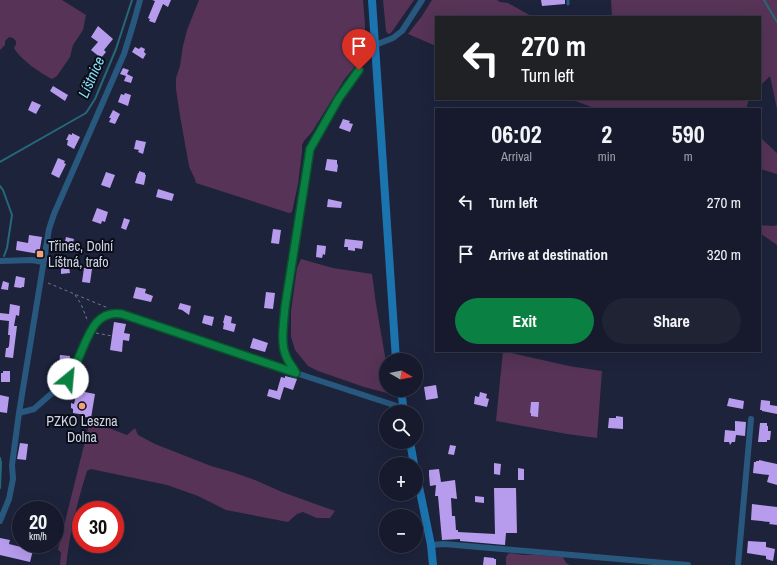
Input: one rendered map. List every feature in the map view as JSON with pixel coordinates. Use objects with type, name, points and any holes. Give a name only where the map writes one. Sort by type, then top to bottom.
[{"type":"street","points":[[0,521],[9,499],[13,479],[12,465],[44,262],[54,214],[124,54],[140,0]]},
{"type":"street","points":[[372,0],[396,353]]},
{"type":"street","points":[[374,45],[393,38],[402,31],[422,0]]},
{"type":"street","points":[[296,373],[285,355],[283,340],[285,307],[310,149],[339,98],[359,70]]},
{"type":"street","points":[[0,262],[32,260],[44,262]]},
{"type":"street","points":[[20,414],[34,409],[68,379],[91,330],[104,316],[115,313],[122,314],[389,405]]},
{"type":"street","points":[[738,565],[751,419]]},
{"type":"street","points":[[422,501],[431,545],[433,565]]},
{"type":"street","points":[[431,545],[444,544],[688,565]]},
{"type":"path","points":[[42,281],[114,310],[115,313]]},
{"type":"path","points":[[74,294],[81,304],[92,332],[112,336]]},
{"type":"shaded area","points":[[0,0],[62,0],[86,15],[83,30],[73,45],[70,57],[57,76],[52,79],[25,61],[14,48],[16,41],[13,38],[9,37],[5,41],[5,45],[0,50]]},
{"type":"shaded area","points":[[199,0],[363,0],[365,54],[344,80],[312,132],[302,145],[298,184],[292,212],[289,213],[196,183],[189,166],[176,89],[176,78],[180,66],[187,30]]},
{"type":"shaded area","points":[[383,0],[414,0],[391,33],[388,34],[386,31]]},
{"type":"shaded area","points":[[432,0],[497,0],[508,3],[531,16],[435,16],[435,46],[408,34]]},
{"type":"shaded area","points":[[611,0],[777,0],[777,109],[770,76],[761,85],[761,16],[612,16]]},
{"type":"shaded area","points":[[573,100],[749,100],[746,108],[594,108]]},
{"type":"shaded area","points":[[761,138],[777,153],[777,174],[761,169]]},
{"type":"shaded area","points":[[761,225],[777,225],[777,245],[761,234]]},
{"type":"shaded area","points":[[301,259],[333,268],[372,274],[384,353],[379,353],[379,391],[318,371],[308,366],[295,350],[291,337],[291,311],[297,268]]},
{"type":"shaded area","points":[[503,352],[569,366],[602,371],[597,438],[496,421]]},
{"type":"shaded area","points":[[90,421],[127,435],[135,428],[138,435],[155,444],[335,511],[330,518],[317,518],[303,512],[297,514],[288,522],[226,510],[198,496],[167,485],[91,469],[87,471],[78,501],[72,501],[72,531],[66,565],[60,565],[61,553],[64,553],[64,526]]},
{"type":"shaded area","points":[[511,553],[563,557],[566,563],[570,565],[506,565],[506,557]]},
{"type":"building","points":[[152,0],[171,0],[168,7],[163,4],[155,23],[149,21],[150,19],[148,18],[155,1]]},
{"type":"building","points":[[541,0],[565,0],[565,4],[542,6]]},
{"type":"building","points":[[98,26],[113,39],[104,50],[106,52],[101,58],[91,50],[98,42],[91,37]]},
{"type":"building","points":[[135,47],[145,49],[144,52],[146,54],[143,59],[132,52]]},
{"type":"building","points":[[123,68],[129,70],[127,74],[133,77],[131,83],[124,81],[126,76],[120,74]]},
{"type":"building","points":[[53,86],[68,95],[65,101],[50,91]]},
{"type":"building","points":[[125,93],[131,95],[128,106],[118,102],[121,94],[124,95]]},
{"type":"building","points":[[32,101],[41,105],[36,114],[28,110]]},
{"type":"building","points":[[113,110],[120,114],[115,124],[109,122],[111,118],[109,118]]},
{"type":"building","points":[[343,119],[350,121],[349,123],[353,124],[350,132],[339,128]]},
{"type":"building","points":[[72,133],[80,137],[74,149],[67,145],[68,140],[66,140],[69,134],[72,135]]},
{"type":"building","points":[[136,140],[146,142],[143,154],[138,152],[139,150],[134,149]]},
{"type":"building","points":[[58,158],[65,161],[64,163],[66,164],[59,178],[51,174]]},
{"type":"building","points":[[327,159],[337,160],[337,172],[325,170]]},
{"type":"building","points":[[139,171],[145,173],[146,175],[144,185],[135,183]]},
{"type":"building","points":[[106,172],[115,175],[110,188],[101,185]]},
{"type":"building","points":[[158,189],[174,194],[172,201],[156,197]]},
{"type":"building","points":[[328,199],[342,202],[341,208],[327,207]]},
{"type":"building","points":[[97,208],[108,212],[105,222],[102,221],[101,224],[92,221]]},
{"type":"building","points":[[124,218],[130,220],[126,230],[121,228]]},
{"type":"building","points":[[273,229],[281,230],[279,244],[271,243]]},
{"type":"building","points":[[29,235],[42,237],[39,254],[16,250],[17,241],[28,243]]},
{"type":"building","points":[[66,237],[74,239],[71,251],[65,249],[64,246]]},
{"type":"building","points":[[345,239],[363,241],[362,249],[355,248],[355,251],[348,250],[348,247],[344,247]]},
{"type":"building","points":[[317,245],[326,246],[325,255],[323,254],[322,258],[316,257]]},
{"type":"building","points":[[92,258],[104,259],[103,267],[91,266]]},
{"type":"building","points":[[69,267],[70,273],[61,274],[61,268]]},
{"type":"building","points":[[84,268],[92,269],[90,283],[82,282]]},
{"type":"building","points":[[16,276],[25,278],[24,287],[14,287]]},
{"type":"building","points":[[3,281],[9,283],[8,290],[1,289]]},
{"type":"building","points":[[136,287],[146,289],[145,293],[153,296],[151,302],[133,298]]},
{"type":"building","points":[[266,292],[275,293],[273,309],[264,308]]},
{"type":"building","points":[[180,303],[191,306],[189,315],[178,309]]},
{"type":"building","points":[[10,304],[20,306],[19,316],[16,315],[14,326],[17,326],[13,358],[5,357],[6,348],[9,346],[9,321],[0,320],[0,313],[9,314]]},
{"type":"building","points":[[204,315],[214,317],[212,326],[202,323]]},
{"type":"building","points":[[225,315],[232,317],[231,323],[236,324],[234,332],[223,329]]},
{"type":"building","points":[[114,322],[126,324],[124,333],[130,334],[129,341],[123,340],[122,352],[110,350]]},
{"type":"building","points":[[253,338],[268,343],[265,352],[250,348]]},
{"type":"building","points":[[60,355],[70,356],[69,367],[59,366]]},
{"type":"building","points":[[3,371],[10,371],[10,382],[1,382],[1,373],[3,373]]},
{"type":"building","points":[[285,376],[297,379],[293,390],[284,387],[280,400],[267,396],[269,389],[277,391],[281,377],[285,378]]},
{"type":"building","points":[[436,385],[438,398],[426,400],[424,387]]},
{"type":"building","name":"PZKO Leszna Dolna","points":[[80,391],[95,394],[91,418],[85,417],[85,415],[73,413],[71,403],[74,404],[76,396],[79,396]]},
{"type":"building","points":[[480,392],[487,394],[486,398],[489,399],[487,407],[474,404],[475,396],[479,397]]},
{"type":"building","points":[[0,395],[9,397],[7,413],[0,412]]},
{"type":"building","points":[[729,398],[744,401],[743,409],[727,406]]},
{"type":"building","points":[[761,400],[770,401],[770,405],[777,406],[777,414],[760,410]]},
{"type":"building","points":[[531,402],[539,402],[538,417],[531,416]]},
{"type":"building","points":[[616,416],[623,417],[623,429],[608,428],[609,418],[616,418]]},
{"type":"building","points":[[735,421],[746,422],[745,436],[736,435],[735,442],[732,442],[730,445],[729,442],[724,442],[725,430],[735,431]]},
{"type":"building","points":[[760,423],[767,423],[768,431],[771,431],[770,440],[767,440],[767,442],[758,442]]},
{"type":"building","points":[[20,443],[28,444],[26,460],[17,459]]},
{"type":"building","points":[[450,445],[456,446],[454,455],[448,454]]},
{"type":"building","points":[[759,460],[777,464],[777,485],[767,482],[769,475],[753,473],[754,462]]},
{"type":"building","points":[[494,463],[501,464],[500,475],[494,474]]},
{"type":"building","points":[[518,468],[524,469],[524,480],[518,480]]},
{"type":"building","points":[[439,469],[441,482],[455,480],[457,499],[451,498],[452,516],[455,516],[456,530],[458,530],[458,532],[495,534],[494,488],[516,488],[517,533],[506,533],[505,545],[460,541],[460,539],[442,540],[438,496],[435,496],[436,485],[430,486],[429,475],[429,470]]},
{"type":"building","points":[[475,496],[484,497],[484,503],[475,502]]},
{"type":"building","points":[[752,504],[777,507],[777,525],[769,524],[770,522],[751,520]]},
{"type":"building","points":[[0,538],[10,540],[9,544],[12,545],[12,553],[32,553],[30,562],[0,555]]},
{"type":"building","points":[[748,541],[766,542],[766,547],[775,549],[773,561],[766,559],[766,556],[747,553]]},
{"type":"building","points":[[484,557],[496,559],[496,565],[483,565]]},
{"type":"waterway","name":"Líštnice","points":[[0,162],[86,113],[95,99],[116,49],[132,0]]},
{"type":"waterway","points":[[764,0],[777,22]]},
{"type":"waterway","name":"Líštnice","points":[[0,186],[3,190],[12,215],[7,248],[4,256]]},
{"type":"waterway","name":"Líštnice","points":[[0,458],[0,488]]},
{"type":"place","name":"Třinec, Dolní Líštná, trafo","points":[[40,254]]},
{"type":"place","name":"PZKO Leszna Dolna","points":[[82,406]]},
{"type":"route","points":[[68,379],[91,330],[104,316],[115,313],[122,314],[296,373],[285,355],[283,340],[284,318],[310,149],[339,98],[359,70]]}]
